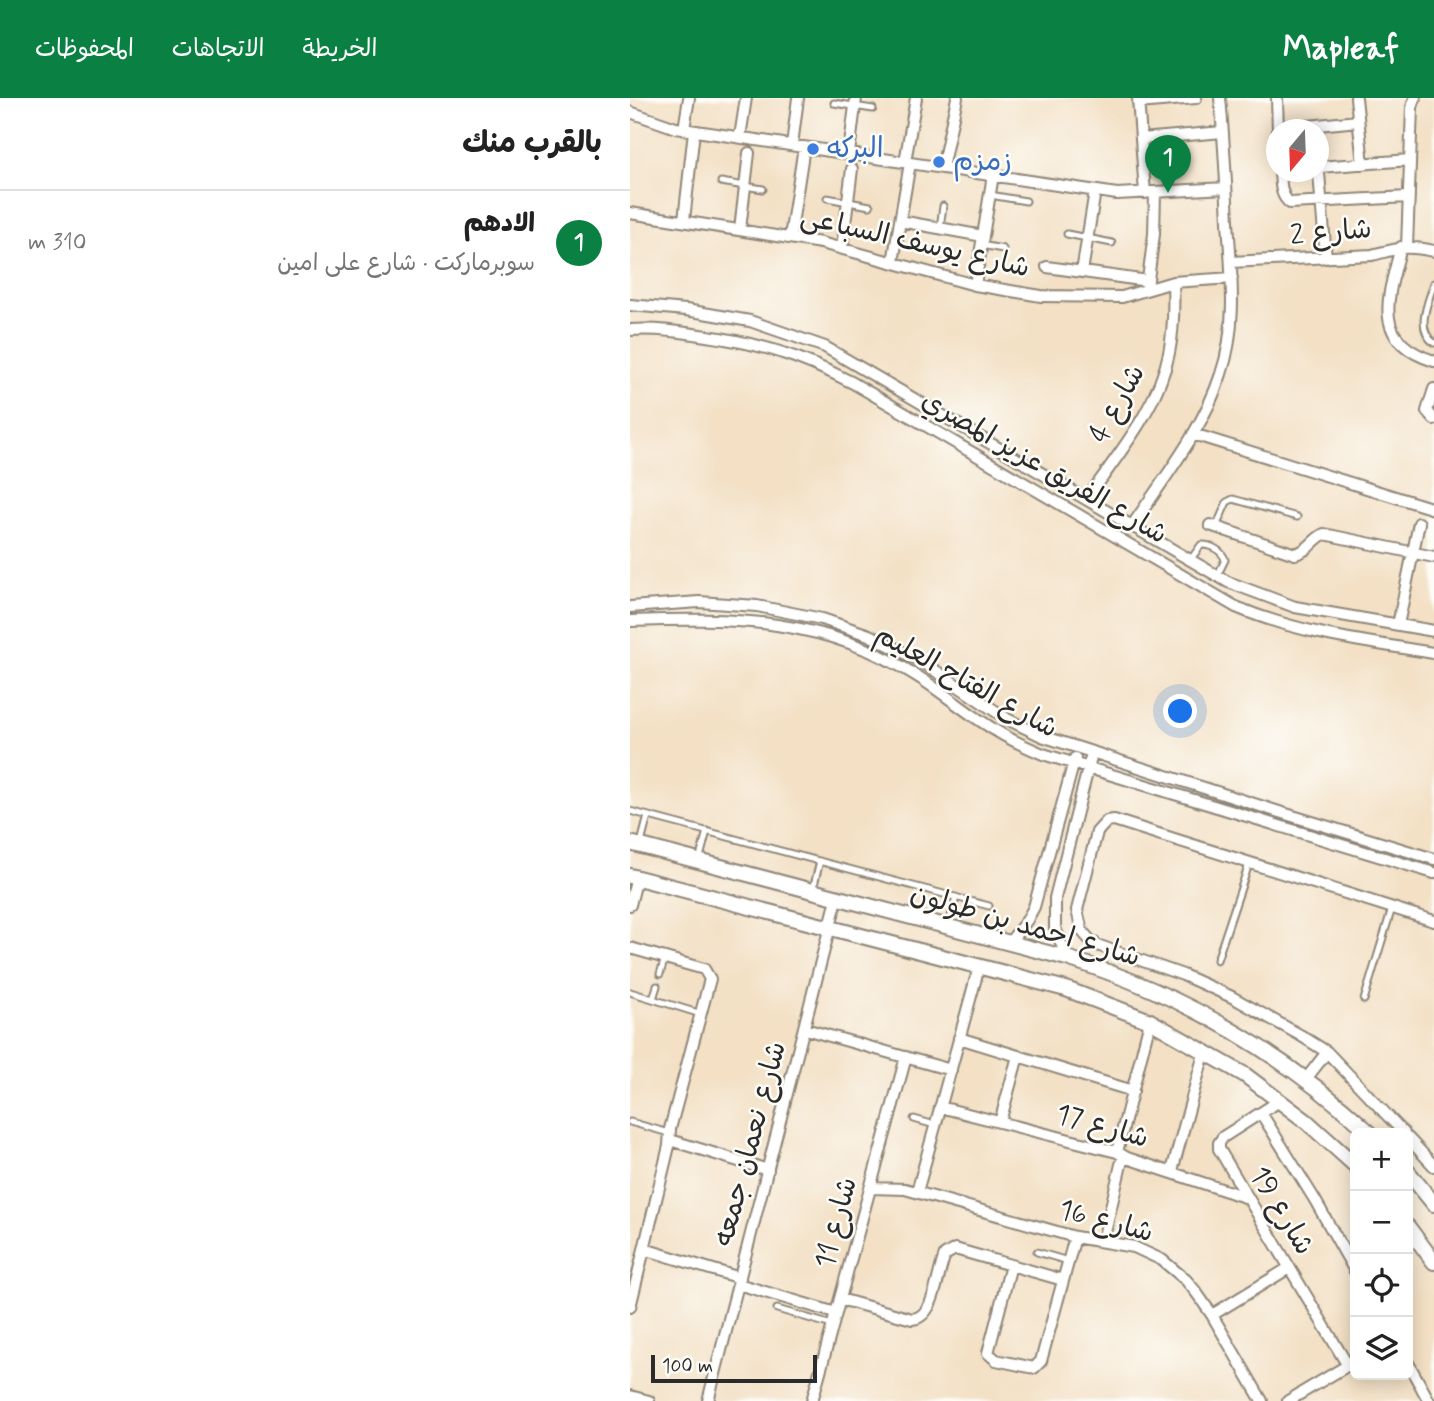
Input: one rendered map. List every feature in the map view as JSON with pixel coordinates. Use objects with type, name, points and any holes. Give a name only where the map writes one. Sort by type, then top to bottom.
[{"type":"street","points":[[684,220],[689,98]]},
{"type":"street","points":[[740,137],[746,98]]},
{"type":"street","points":[[790,237],[798,146],[798,98]]},
{"type":"street","points":[[892,262],[901,221],[916,98]]},
{"type":"street","points":[[942,168],[957,98]]},
{"type":"street","points":[[1047,267],[1147,286],[1154,234],[1138,101],[1196,98]]},
{"type":"street","points":[[1132,526],[1193,434],[1210,403],[1224,363],[1233,310],[1220,98]]},
{"type":"street","points":[[1277,98],[1278,119]]},
{"type":"street","points":[[1356,98],[1363,164]]},
{"type":"street","points":[[1415,98],[1412,107],[1409,197],[1404,247],[1387,306],[1388,321],[1394,335],[1404,347],[1416,355],[1434,361]]},
{"type":"street","points":[[849,153],[855,102]]},
{"type":"street","points":[[630,112],[689,130],[1117,194],[1226,188]]},
{"type":"street","points":[[1329,125],[1358,121]]},
{"type":"street","points":[[1141,139],[1223,132]]},
{"type":"street","points":[[740,229],[749,153]]},
{"type":"street","points":[[1329,166],[1410,160]]},
{"type":"street","points":[[842,248],[852,169]]},
{"type":"street","points":[[975,285],[993,175]]},
{"type":"street","points":[[1281,182],[1284,198],[1290,203],[1409,197]]},
{"type":"street","points":[[1320,182],[1326,258]]},
{"type":"street","points":[[1082,272],[1095,191]]},
{"type":"street","name":"شارع يوسف السباعى","points":[[630,213],[790,237],[1009,292],[1074,298],[1122,297],[1147,286],[1232,278]]},
{"type":"street","points":[[901,221],[982,241]]},
{"type":"street","name":"شارع 2","points":[[1231,262],[1372,255],[1404,247],[1434,251]]},
{"type":"street","name":"شارع 4","points":[[1087,499],[1141,421],[1158,389],[1169,355],[1174,319],[1173,282]]},
{"type":"street","name":"شارع الفريق عزيز المصري","points":[[630,305],[686,310],[750,321],[805,339],[946,416],[1217,576],[1259,595],[1295,607],[1434,631]]},
{"type":"street","name":"شارع الفريق عزيز المصري","points":[[630,330],[673,331],[746,341],[783,351],[841,377],[1236,607],[1273,622],[1326,636],[1434,653]]},
{"type":"street","points":[[1434,389],[1427,411],[1434,419]]},
{"type":"street","points":[[937,432],[944,426],[946,416]]},
{"type":"street","points":[[967,450],[969,440],[976,434]]},
{"type":"street","points":[[1193,434],[1434,509]]},
{"type":"street","points":[[1398,625],[1419,523]]},
{"type":"street","points":[[1213,526],[1295,554],[1304,552],[1324,534],[1434,557]]},
{"type":"street","name":"شارع الفتاح العليم","points":[[630,607],[699,602],[757,606],[822,619],[869,635],[921,662],[1007,719],[1041,736],[1434,859]]},
{"type":"street","name":"شارع الفتاح العليم","points":[[630,621],[699,618],[756,621],[817,632],[865,650],[905,670],[1006,736],[1043,754],[1088,770],[1434,873]]},
{"type":"street","points":[[817,632],[822,619]]},
{"type":"street","points":[[1009,943],[1034,907],[1077,748]]},
{"type":"street","points":[[1067,958],[1055,928],[1055,898],[1092,753]]},
{"type":"street","points":[[1061,808],[1072,802],[1079,806]]},
{"type":"street","points":[[1399,1128],[1327,1052],[1232,997],[1183,975],[1097,945],[1089,939],[1078,921],[1077,910],[1097,832],[1107,821],[1121,821],[1434,921]]},
{"type":"street","name":"شارع احمد بن طولون","points":[[635,845],[1109,971],[1175,1000],[1229,1028],[1306,1079],[1364,1128]]},
{"type":"street","points":[[630,905],[634,876]]},
{"type":"street","name":"شارع احمد بن طولون","points":[[634,876],[1066,989],[1150,1021],[1205,1050],[1281,1100],[1350,1161]]},
{"type":"street","name":"شارع نعمان جمعه","points":[[708,1401],[837,899]]},
{"type":"street","points":[[1034,907],[1043,913],[1054,913]]},
{"type":"street","points":[[630,948],[704,969],[709,973],[710,979],[630,1307]]},
{"type":"street","points":[[917,1192],[979,967]]},
{"type":"street","points":[[1103,1241],[1150,1021]]},
{"type":"street","points":[[805,1029],[951,1070]]},
{"type":"street","points":[[959,1038],[1133,1091]]},
{"type":"street","points":[[1172,1171],[1205,1050]]},
{"type":"street","points":[[1306,1079],[1327,1052]]},
{"type":"street","points":[[1000,1122],[1018,1056]]},
{"type":"street","name":"شارع 11","points":[[812,1401],[906,1057]]},
{"type":"street","name":"شارع 19","points":[[1281,1100],[1223,1137],[1218,1146],[1289,1268],[1350,1361]]},
{"type":"street","name":"شارع 17","points":[[940,1107],[1120,1154],[1248,1198]]},
{"type":"street","points":[[1261,1113],[1350,1262]]},
{"type":"street","points":[[670,1136],[768,1170]]},
{"type":"street","points":[[1413,1143],[1434,1166]]},
{"type":"street","points":[[1413,1178],[1434,1204]]},
{"type":"street","name":"شارع 16","points":[[870,1188],[893,1187],[917,1192],[1074,1237],[1134,1247],[1162,1260],[1186,1280],[1213,1315],[1262,1401]]},
{"type":"street","points":[[1413,1234],[1434,1262]]},
{"type":"street","points":[[1011,1265],[987,1350],[996,1360],[1031,1369],[1039,1364],[1074,1237]]},
{"type":"street","points":[[644,1249],[836,1313]]},
{"type":"street","points":[[840,1299],[917,1319],[929,1310],[943,1258],[947,1252],[955,1249],[1063,1280]]},
{"type":"street","points":[[1213,1315],[1289,1268]]},
{"type":"street","points":[[1288,1401],[1350,1365]]},
{"type":"street","points":[[1413,1372],[1429,1401]]},
{"type":"street","points":[[1423,1389],[1434,1382]]},
{"type":"street","points":[[630,1396],[649,1401]]},
{"type":"lane","points":[[834,103],[855,102],[873,109]]},
{"type":"lane","points":[[720,182],[763,189]]},
{"type":"lane","points":[[990,195],[1026,201]]},
{"type":"lane","points":[[827,198],[870,206]]},
{"type":"lane","points":[[940,229],[943,206]]},
{"type":"lane","points":[[1067,234],[1112,243]]},
{"type":"lane","points":[[982,241],[1003,249]]},
{"type":"lane","points":[[1434,283],[1423,327],[1426,336],[1434,343]]},
{"type":"lane","points":[[1213,526],[1227,502],[1233,499],[1297,517]]},
{"type":"lane","points":[[1190,560],[1201,545],[1208,545],[1220,551],[1225,560],[1217,576]]},
{"type":"lane","points":[[630,811],[989,906]]},
{"type":"lane","points":[[635,845],[649,816]]},
{"type":"lane","points":[[699,861],[707,831]]},
{"type":"lane","points":[[812,892],[820,861]]},
{"type":"lane","points":[[1217,960],[1249,862]]},
{"type":"lane","points":[[948,927],[956,897]]},
{"type":"lane","points":[[1364,1000],[1392,908]]},
{"type":"lane","points":[[660,974],[665,958]]},
{"type":"lane","points":[[653,999],[657,986]]},
{"type":"lane","points":[[630,992],[701,1014]]},
{"type":"lane","points":[[914,1119],[935,1125]]},
{"type":"lane","points":[[630,1122],[670,1136]]},
{"type":"lane","points":[[1037,1252],[1068,1261]]},
{"type":"lane","points":[[777,1309],[832,1325]]},
{"type":"place","name":"البركه","points":[[813,149]]},
{"type":"place","name":"زمزم","points":[[939,162]]},
{"type":"place","name":"الادهم","points":[[1168,193]]}]
